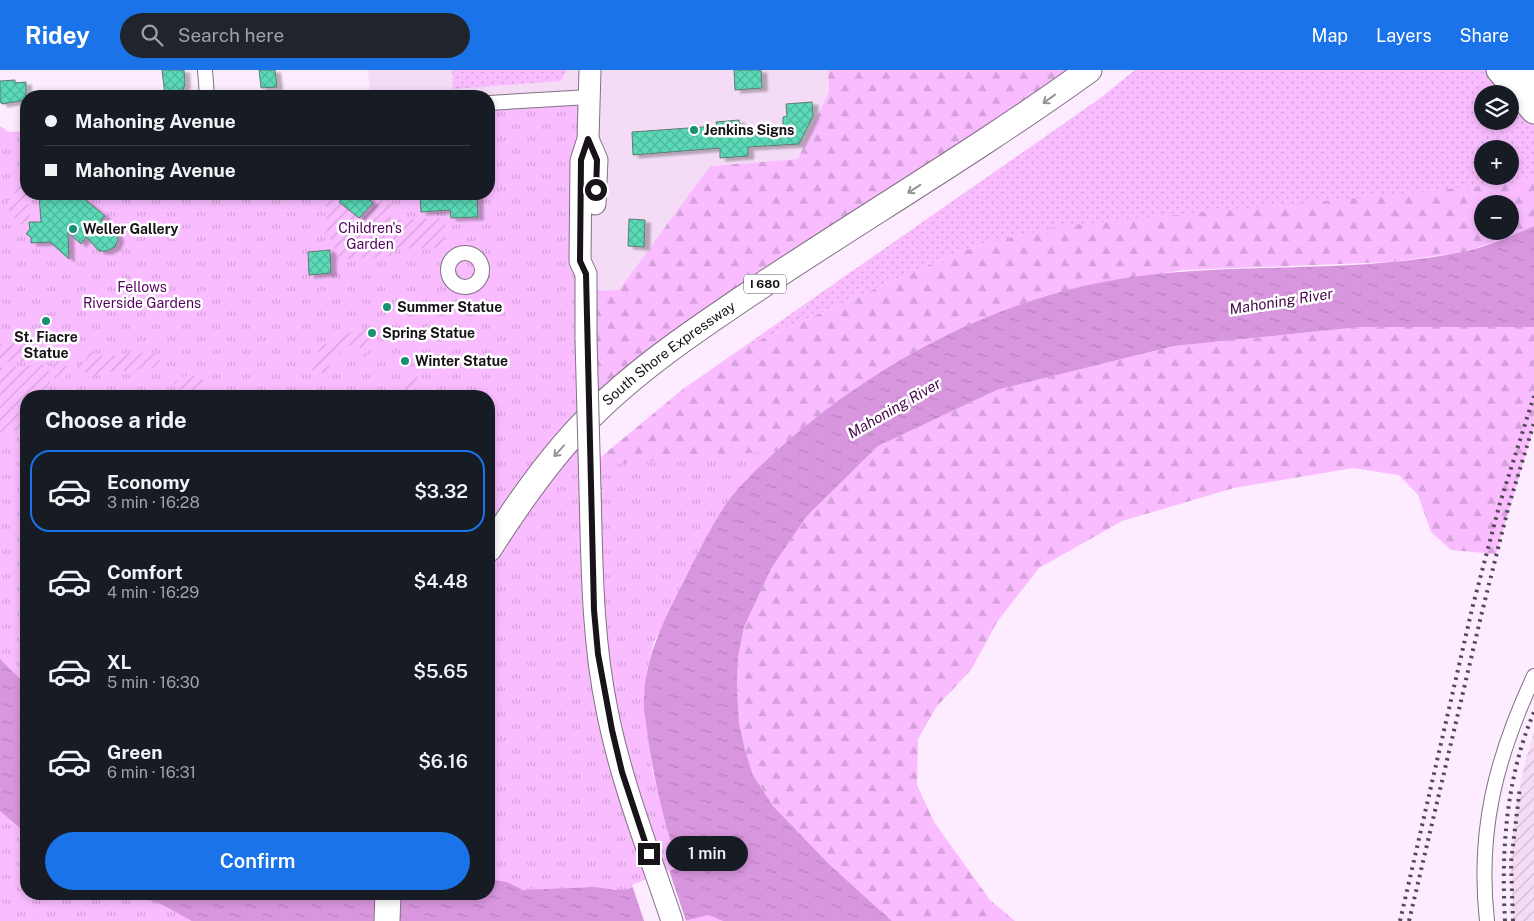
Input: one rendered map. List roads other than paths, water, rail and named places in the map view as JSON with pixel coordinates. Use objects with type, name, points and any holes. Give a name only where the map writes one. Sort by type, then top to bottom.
[{"type":"highway","name":"South Shore Expressway","points":[[495,540],[552,459],[585,421],[676,346],[823,246],[910,192],[1039,106],[1089,70]]},
{"type":"highway","points":[[1499,70],[1526,80],[1534,111]]},
{"type":"highway","points":[[387,921],[388,900]]},
{"type":"main road","points":[[590,70],[588,139],[581,160],[580,261],[586,274],[586,339],[594,610],[599,663],[607,712],[622,772],[672,921]]},
{"type":"street","points":[[205,70],[207,90]]},
{"type":"street","points":[[495,103],[589,97]]},
{"type":"street","points":[[1487,921],[1485,851],[1492,792],[1503,750],[1534,676]]},
{"type":"water","name":"Mahoning River","points":[[1534,226],[1534,327],[1360,327],[1174,346],[997,390],[878,446],[806,517],[771,569],[744,627],[738,657],[739,723],[753,775],[773,806],[830,865],[892,921],[723,921],[708,915],[684,921],[192,921],[161,904],[149,900],[495,900],[495,881],[507,882],[523,890],[595,887],[615,890],[628,889],[679,867],[652,765],[645,715],[645,684],[651,654],[668,613],[724,507],[758,468],[814,419],[886,369],[964,327],[1004,310],[1088,285],[1134,277],[1181,272],[1369,264],[1416,259],[1481,247],[1501,240],[1519,240],[1519,232]]},
{"type":"water","points":[[0,659],[20,679],[20,828],[0,811]]},
{"type":"railway","points":[[1400,921],[1472,609],[1500,503],[1534,396]]},
{"type":"railway","points":[[1409,921],[1482,612],[1509,505],[1534,423]]},
{"type":"railway","points":[[1505,921],[1505,842],[1511,789],[1517,763],[1534,712]]},
{"type":"railway","points":[[1513,921],[1511,862],[1520,787]]},
{"type":"place","name":"Jenkins Signs","points":[[694,130]]},
{"type":"place","name":"Weller Gallery","points":[[73,229]]},
{"type":"place","name":"Summer Statue","points":[[387,307]]},
{"type":"place","name":"St. Fiacre Statue","points":[[46,321]]},
{"type":"place","name":"Spring Statue","points":[[372,333]]},
{"type":"place","name":"Winter Statue","points":[[405,361]]},
{"type":"park label","name":"Children's Garden","points":[[370,236]]},
{"type":"park label","name":"Fellows Riverside Gardens","points":[[142,296]]}]
